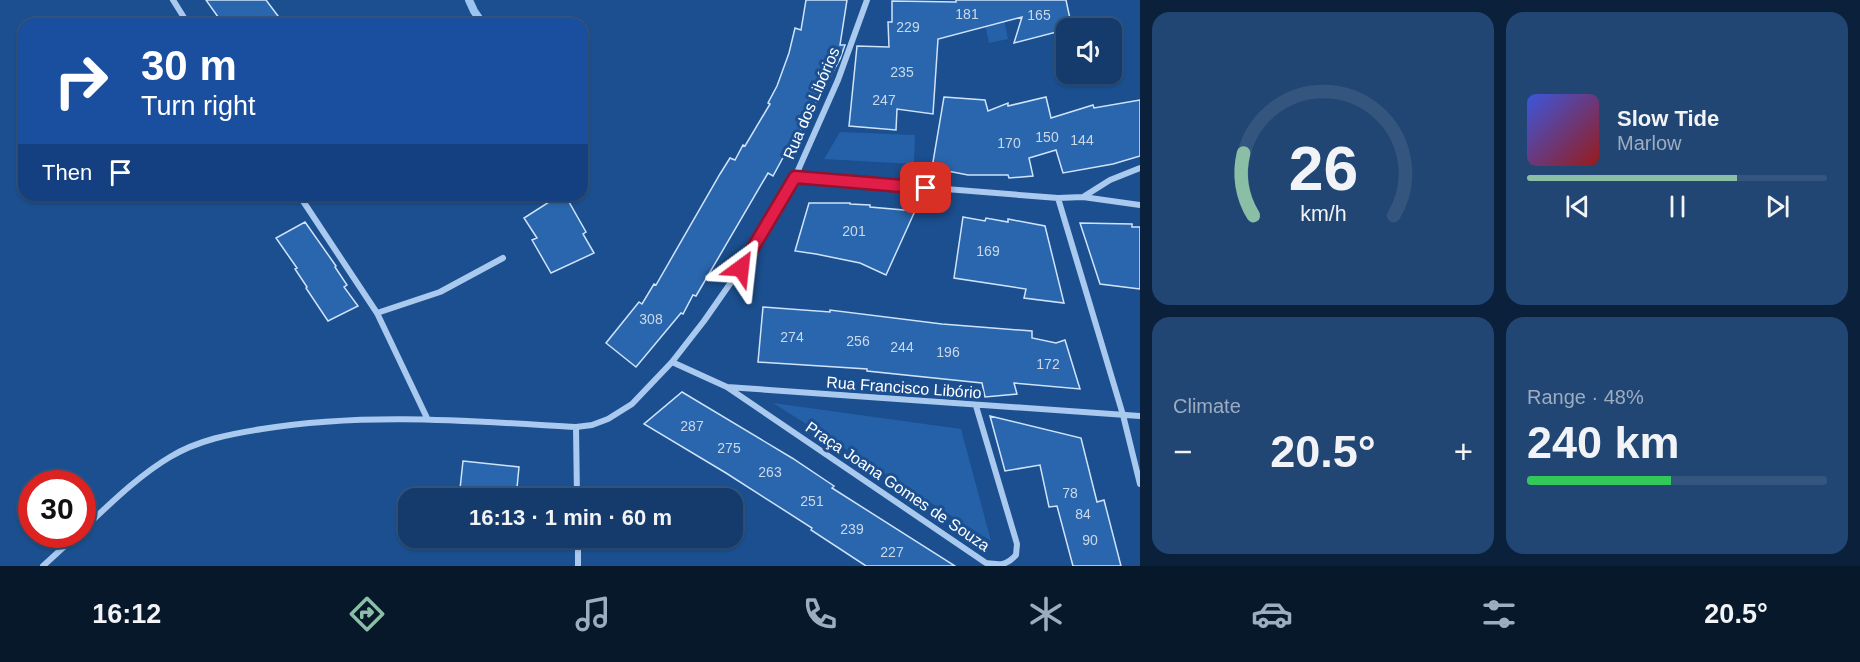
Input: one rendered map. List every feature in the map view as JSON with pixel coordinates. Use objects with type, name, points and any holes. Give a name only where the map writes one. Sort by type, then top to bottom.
[{"type":"street","points":[[173,0],[184,18]]},
{"type":"street","name":"Rua dos Libórios","points":[[96,517],[129,487],[170,457],[223,435],[301,422],[427,418],[576,427],[592,425],[608,419],[632,404],[672,362],[704,321],[741,268],[795,177],[838,80],[867,0]]},
{"type":"street","points":[[1083,197],[1110,180],[1140,168]]},
{"type":"street","points":[[795,177],[1058,198],[1083,197],[1140,205]]},
{"type":"street","points":[[1058,198],[1140,484]]},
{"type":"street","points":[[302,201],[377,313],[427,418]]},
{"type":"street","points":[[377,313],[440,292],[503,258]]},
{"type":"street","name":"Rua Francisco Libório","points":[[672,362],[727,387],[1140,416]]},
{"type":"street","name":"Praça Joana Gomes de Souza","points":[[727,387],[986,563],[998,565],[1010,562],[1016,555],[1017,544],[976,406]]},
{"type":"street","points":[[576,427],[577,488]]},
{"type":"street","points":[[43,566],[63,548]]},
{"type":"street","points":[[578,548],[578,566]]},
{"type":"shaded area","points":[[980,0],[1000,0],[1008,39],[989,43]]},
{"type":"shaded area","points":[[840,132],[915,135],[914,164],[824,159]]},
{"type":"shaded area","points":[[773,403],[961,429],[991,541]]},
{"type":"building","points":[[206,0],[266,0],[280,18],[219,18]]},
{"type":"building","points":[[806,0],[847,0],[840,45],[845,45],[840,59],[787,155],[785,154],[773,176],[768,173],[696,296],[693,295],[683,314],[681,313],[636,367],[606,343],[639,302],[642,304],[654,284],[656,285],[730,158],[735,160],[770,104],[768,103],[789,53],[795,28],[801,30]]},
{"type":"building","points":[[956,0],[1066,0],[1070,18],[1056,18],[1056,32],[1014,43],[1022,17],[938,39],[933,114],[897,109],[896,130],[849,126],[857,46],[889,47],[888,22],[892,22],[892,1],[956,2]]},
{"type":"building","points":[[944,97],[985,100],[988,111],[1008,103],[1008,106],[1046,97],[1051,118],[1093,105],[1094,108],[1140,100],[1140,156],[1113,164],[1063,173],[1056,150],[1029,158],[1033,176],[1009,178],[1008,175],[968,175],[932,168]]},
{"type":"building","points":[[551,201],[568,201],[586,232],[583,234],[594,253],[551,273],[532,240],[537,238],[524,218]]},
{"type":"building","points":[[809,203],[850,203],[915,211],[886,275],[860,263],[795,251]]},
{"type":"building","points":[[963,217],[985,221],[986,218],[1008,222],[1008,219],[1045,226],[1064,303],[1024,298],[1026,289],[954,278]]},
{"type":"building","points":[[305,222],[336,266],[347,285],[344,287],[358,306],[328,321],[306,288],[295,269],[297,268],[276,238]]},
{"type":"building","points":[[1080,223],[1132,224],[1132,227],[1140,227],[1140,289],[1100,284]]},
{"type":"building","points":[[763,307],[830,312],[830,310],[942,324],[1032,331],[1032,338],[1056,343],[1065,340],[1080,389],[1014,383],[1017,394],[985,397],[982,383],[867,371],[867,369],[758,362]]},
{"type":"building","points":[[682,392],[792,458],[834,486],[832,488],[955,566],[866,566],[811,530],[812,528],[644,424]]},
{"type":"building","points":[[990,416],[1081,438],[1097,502],[1104,500],[1121,566],[1073,566],[1057,506],[1049,507],[1040,465],[1005,471]]},
{"type":"building","points":[[463,461],[519,467],[517,488],[460,488]]},
{"type":"waterway","points":[[469,0],[479,18]]},
{"type":"route","points":[[741,268],[795,177],[926,188]]}]
